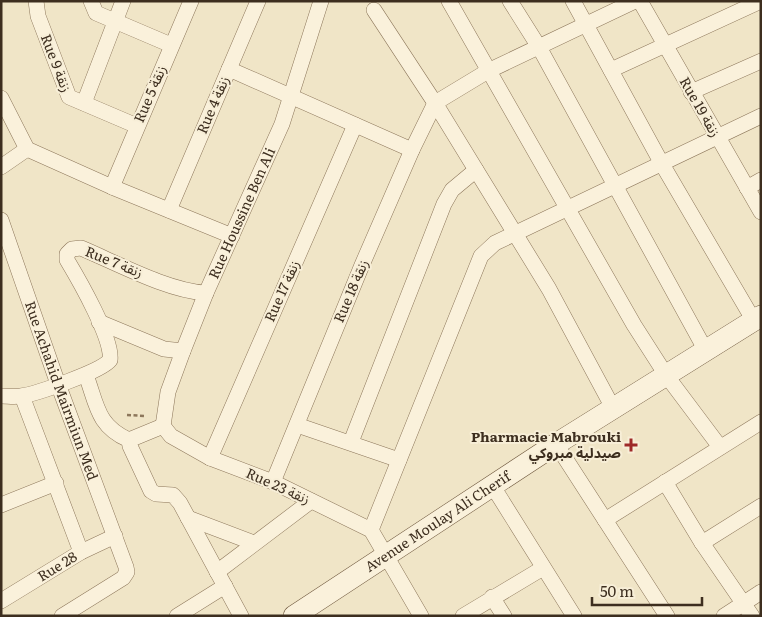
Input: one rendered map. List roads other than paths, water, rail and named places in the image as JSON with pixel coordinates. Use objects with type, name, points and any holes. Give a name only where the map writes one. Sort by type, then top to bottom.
[{"type":"street","points":[[91,1],[96,13],[171,45]]},
{"type":"street","points":[[84,103],[123,1]]},
{"type":"street","name":"Rue 5 زنقة","points":[[112,187],[191,1]]},
{"type":"street","name":"Rue 4 زنقة","points":[[169,210],[258,1]]},
{"type":"street","name":"Rue Houssine Ben Ali","points":[[164,426],[168,392],[183,351],[206,293],[292,96],[321,1]]},
{"type":"street","points":[[449,1],[566,209],[666,375],[720,447]]},
{"type":"street","points":[[510,1],[539,47],[706,350]]},
{"type":"street","points":[[573,1],[662,164],[757,319]]},
{"type":"street","points":[[435,103],[488,71],[635,1]]},
{"type":"street","name":"Rue 19 زنقة","points":[[640,1],[761,212]]},
{"type":"street","points":[[612,70],[761,1]]},
{"type":"street","name":"Rue 9 زنقة","points":[[37,9],[67,94],[137,126]]},
{"type":"street","points":[[374,10],[435,103],[516,233],[570,325],[613,408]]},
{"type":"street","points":[[691,92],[761,61]]},
{"type":"street","points":[[229,69],[412,150]]},
{"type":"street","points":[[1,98],[27,149],[112,187],[232,236]]},
{"type":"street","name":"Rue 18 زنقة","points":[[273,482],[412,150],[435,103]]},
{"type":"street","points":[[421,616],[371,530],[480,256],[491,246],[516,233],[761,116]]},
{"type":"street","name":"Rue 17 زنقة","points":[[210,458],[355,125]]},
{"type":"street","points":[[1,168],[27,149]]},
{"type":"street","points":[[350,442],[444,204],[452,190],[476,170]]},
{"type":"street","points":[[747,188],[761,180]]},
{"type":"street","name":"Rue Achahid Mairmiun Med","points":[[1,220],[5,242],[127,572],[126,575],[62,616]]},
{"type":"street","name":"Rue 7 زنقة","points":[[99,322],[67,260],[67,254],[72,249],[81,248],[140,273],[196,292],[206,293]]},
{"type":"street","name":"Avenue Moulay Ali Cherif","points":[[294,616],[492,485],[757,319]]},
{"type":"street","points":[[99,322],[164,349],[183,351]]},
{"type":"street","points":[[1,396],[22,396],[86,375],[104,367],[110,360],[110,351],[99,322]]},
{"type":"street","points":[[86,375],[105,424],[112,432],[129,440],[151,491],[156,494],[173,495],[188,518],[241,616]]},
{"type":"street","points":[[22,396],[81,552]]},
{"type":"street","points":[[298,425],[399,460]]},
{"type":"street","points":[[129,440],[164,426]]},
{"type":"street","name":"Rue 23 زنقة","points":[[164,426],[171,436],[210,458],[273,482],[371,530]]},
{"type":"street","points":[[605,520],[720,447],[759,429]]},
{"type":"street","points":[[556,444],[667,616]]},
{"type":"street","points":[[665,482],[702,543],[752,616]]},
{"type":"street","points":[[1,505],[56,483]]},
{"type":"street","points":[[492,485],[574,616]]},
{"type":"street","points":[[217,572],[311,500]]},
{"type":"street","points":[[702,543],[761,506]]},
{"type":"street","points":[[188,518],[254,543]]},
{"type":"street","name":"Rue 28","points":[[1,601],[81,552],[115,536]]},
{"type":"street","points":[[463,616],[543,568]]},
{"type":"street","points":[[177,616],[225,586]]},
{"type":"street","points":[[724,616],[761,592]]},
{"type":"street","points":[[492,597],[504,616]]},
{"type":"place","name":"Pharmacie Mabrouki صيدلية مبروكي","points":[[631,445]]}]
